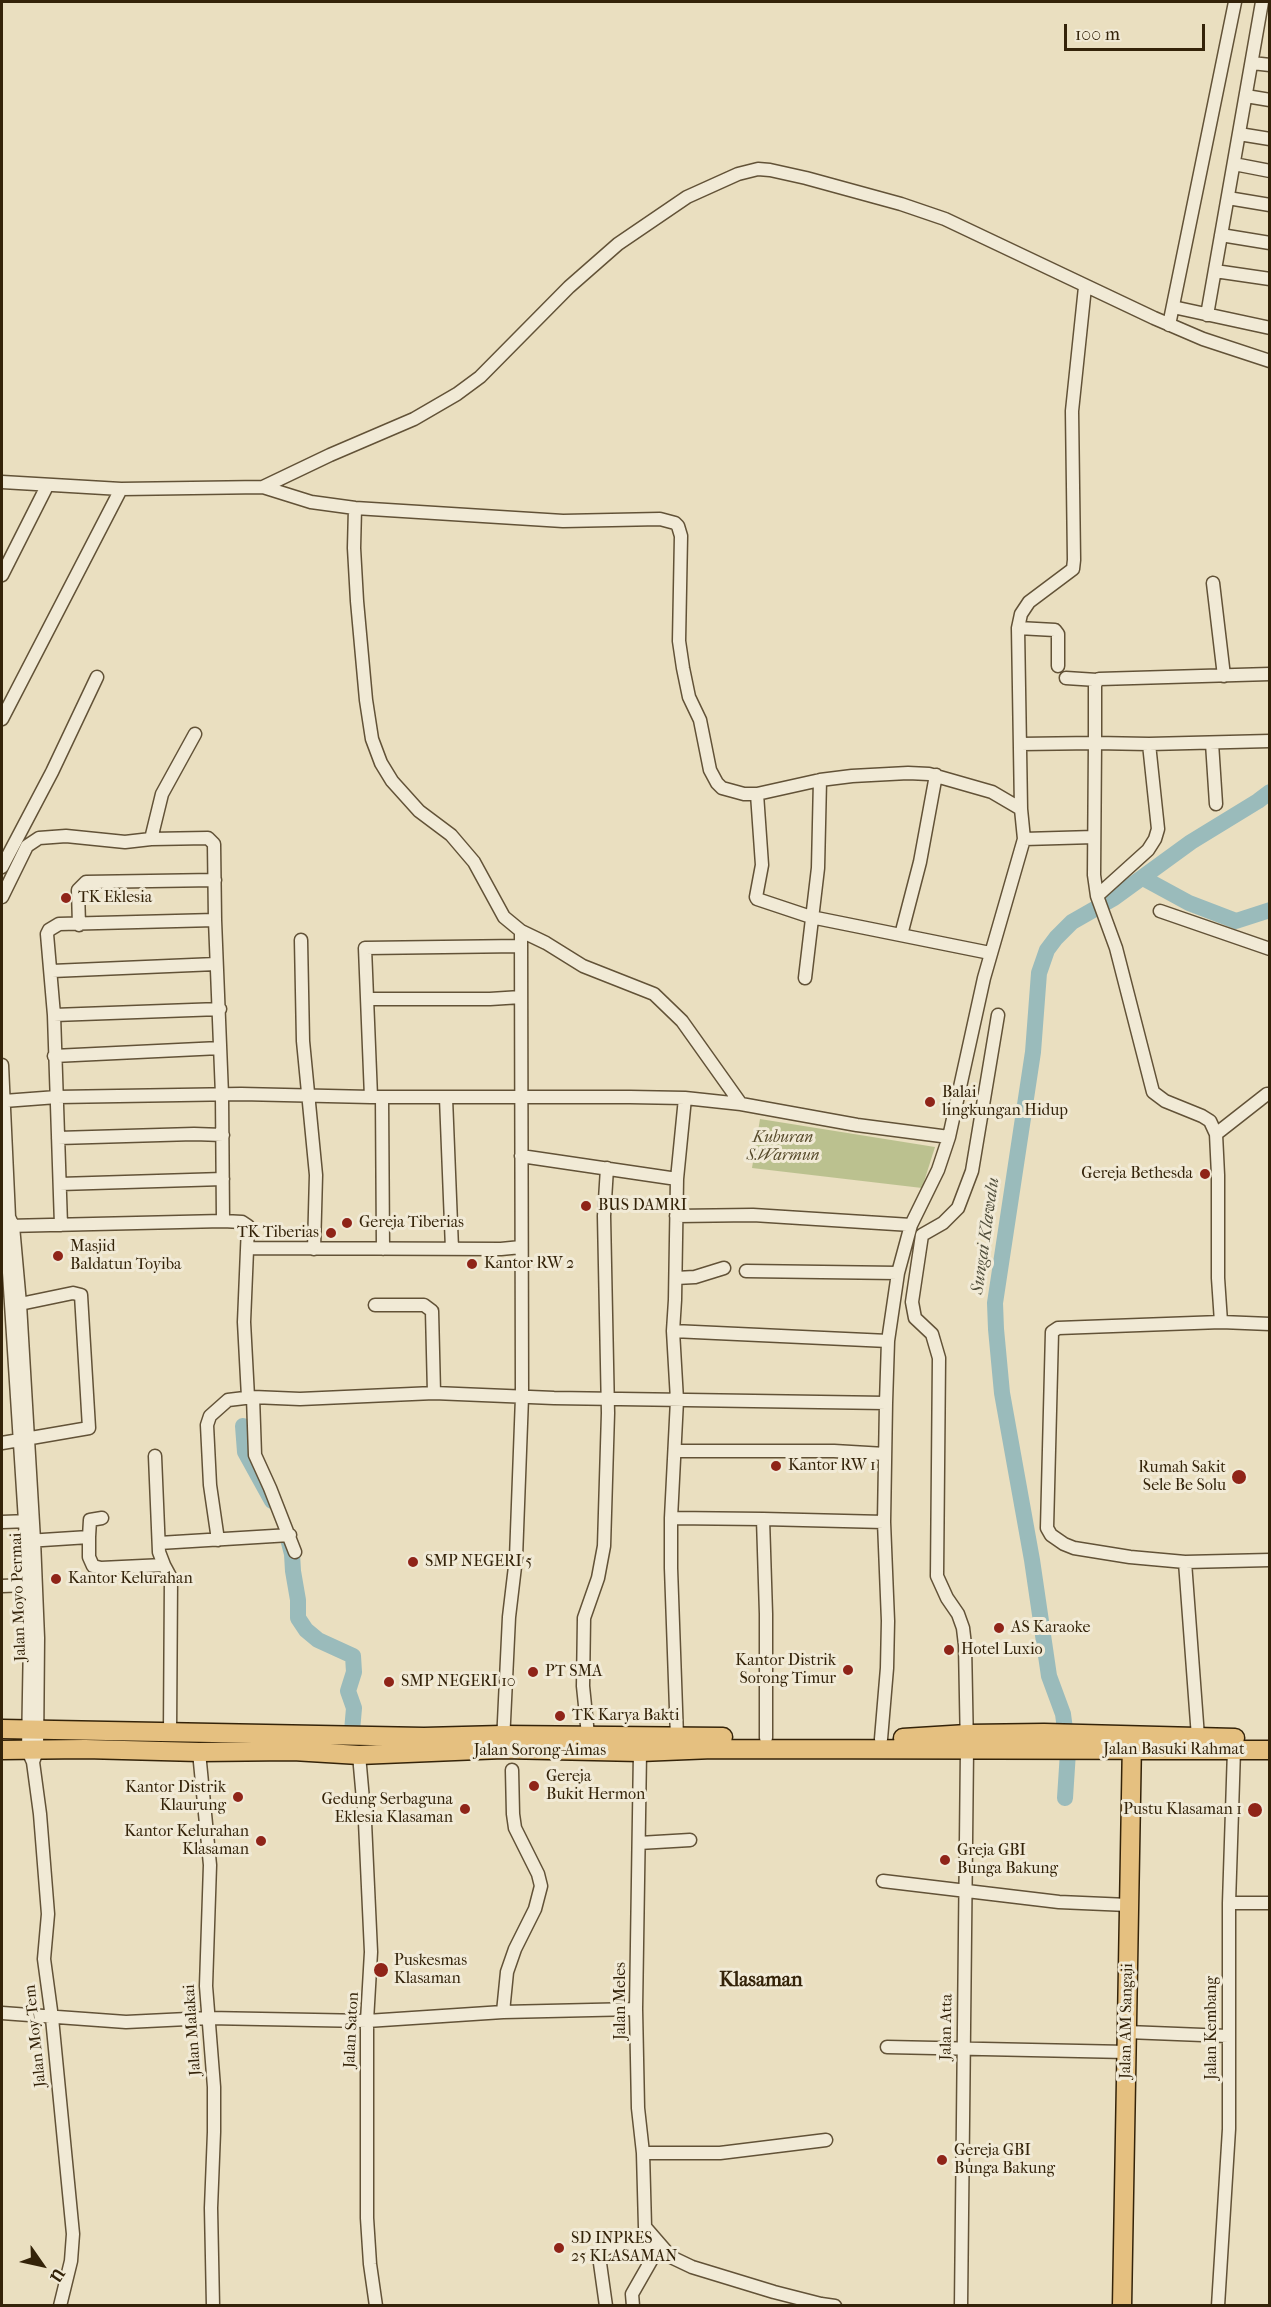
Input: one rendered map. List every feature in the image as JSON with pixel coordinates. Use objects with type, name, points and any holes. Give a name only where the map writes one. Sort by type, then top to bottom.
[{"type":"highway","name":"Jalan Sorong-Aimas","points":[[2,1729],[424,1737],[640,1752],[967,1741]]},
{"type":"highway","name":"Jalan Sorong-Aimas","points":[[2,1750],[33,1754],[85,1749],[199,1752],[293,1751],[359,1755],[588,1735],[1080,1741]]},
{"type":"highway","name":"Jalan Basuki Rahmat","points":[[1132,1743],[1198,1737],[1269,1737]]},
{"type":"highway","name":"Jalan Basuki Rahmat","points":[[1080,1741],[1269,1750]]},
{"type":"highway","name":"Jalan AM Sangaji","points":[[1122,2306],[1132,1743]]},
{"type":"street","points":[[1169,325],[1235,2]]},
{"type":"street","points":[[1207,315],[1252,63],[1264,28],[1262,2]]},
{"type":"street","points":[[1252,63],[1269,65]]},
{"type":"street","points":[[1246,96],[1269,100]]},
{"type":"street","points":[[1239,134],[1269,139]]},
{"type":"street","points":[[1234,164],[1269,171]]},
{"type":"street","points":[[263,487],[414,419],[457,394],[480,376],[569,287],[618,244],[687,197],[738,174],[758,169],[806,178],[901,204],[945,219],[1169,325],[1213,343],[1269,361]]},
{"type":"street","points":[[1228,198],[1269,205]]},
{"type":"street","points":[[1221,235],[1269,243]]},
{"type":"street","points":[[1215,271],[1269,279]]},
{"type":"street","points":[[881,1739],[888,1621],[884,1522],[888,1341],[898,1273],[911,1225],[938,1170],[949,1137],[990,954],[1024,839],[1021,809],[1018,628],[1021,614],[1029,602],[1073,569],[1072,411],[1086,287]]},
{"type":"street","points":[[1173,307],[1269,328]]},
{"type":"street","points":[[2,482],[121,489],[263,487],[311,502],[355,508],[563,521],[660,519],[675,523],[681,536],[679,641],[683,668],[689,697],[700,720],[710,770],[722,788],[744,794],[757,794],[820,780],[908,773],[936,775],[992,792],[1021,809]]},
{"type":"street","points":[[2,575],[47,486]]},
{"type":"street","points":[[2,719],[121,489]]},
{"type":"street","points":[[355,508],[354,548],[366,700],[372,739],[381,763],[392,781],[412,803],[451,835],[474,862],[504,917],[520,931],[546,943],[583,966],[654,994],[682,1021],[741,1104]]},
{"type":"street","points":[[1213,584],[1224,676]]},
{"type":"street","points":[[1018,628],[1055,630],[1058,634],[1058,666]]},
{"type":"street","points":[[1066,678],[1097,680],[1269,674]]},
{"type":"street","points":[[2,867],[26,837],[97,677]]},
{"type":"street","points":[[1097,680],[1095,684],[1094,875],[1099,901],[1116,948],[1153,1092],[1165,1101],[1210,1121],[1216,1134],[1218,1278],[1221,1322]]},
{"type":"street","points":[[151,839],[162,794],[195,734]]},
{"type":"street","points":[[1020,744],[1269,741]]},
{"type":"street","points":[[1212,742],[1216,804]]},
{"type":"street","points":[[1099,901],[1148,850],[1158,830],[1149,744]]},
{"type":"street","points":[[901,935],[920,862],[936,775]]},
{"type":"street","points":[[805,978],[818,868],[820,780]]},
{"type":"street","points":[[757,794],[762,865],[756,897],[765,903],[811,916],[990,954]]},
{"type":"street","points":[[26,837],[45,836],[125,842],[151,839],[211,840],[214,844],[216,964],[220,1009],[223,1221]]},
{"type":"street","points":[[2,897],[27,846],[26,837]]},
{"type":"street","points":[[1024,839],[1094,837]]},
{"type":"street","points":[[79,925],[78,890],[86,882],[215,880]]},
{"type":"street","points":[[1160,911],[1269,949]]},
{"type":"street","points":[[61,1225],[52,971],[47,934],[49,930],[59,924],[215,920]]},
{"type":"street","points":[[503,1742],[509,1617],[516,1558],[522,1397],[520,931]]},
{"type":"street","points":[[301,940],[303,1041],[314,1132],[316,1175],[314,1249]]},
{"type":"street","points":[[383,1249],[376,1097],[365,948],[520,946]]},
{"type":"street","points":[[52,971],[216,964]]},
{"type":"street","points":[[367,999],[521,997]]},
{"type":"street","points":[[54,1015],[220,1009]]},
{"type":"street","name":"Jalan Atta","points":[[961,2306],[967,1741],[963,1628],[937,1576],[939,1358],[932,1334],[915,1318],[912,1302],[922,1235],[943,1223],[958,1208],[972,1171],[998,1015]]},
{"type":"street","points":[[54,1056],[220,1048]]},
{"type":"street","points":[[2,1065],[10,1223],[61,1225],[223,1221],[242,1222],[248,1226],[244,1322],[255,1455],[286,1536],[295,1552]]},
{"type":"street","points":[[1216,1134],[1267,1094]]},
{"type":"street","points":[[4,1101],[57,1097],[222,1095],[685,1098],[741,1104],[857,1125],[949,1137]]},
{"type":"street","points":[[446,1098],[452,1249]]},
{"type":"street","points":[[677,1737],[671,1518],[677,1400],[673,1331],[677,1179],[685,1098]]},
{"type":"street","points":[[58,1138],[223,1135]]},
{"type":"street","points":[[521,1156],[677,1179]]},
{"type":"street","points":[[588,1735],[583,1686],[584,1618],[598,1578],[604,1546],[608,1399],[604,1238],[607,1168]]},
{"type":"street","points":[[60,1184],[223,1179]]},
{"type":"street","points":[[676,1216],[753,1215],[911,1225]]},
{"type":"street","name":"Jalan Moyo Permai","points":[[10,1223],[20,1304],[11,1316]]},
{"type":"street","name":"Jalan Moyo Permai","points":[[10,1223],[11,1316],[20,1377],[38,1638],[32,1729]]},
{"type":"street","points":[[248,1248],[521,1247]]},
{"type":"street","points":[[676,1278],[695,1277],[724,1268]]},
{"type":"street","points":[[746,1271],[898,1273]]},
{"type":"street","points":[[2,1443],[89,1428],[82,1298],[78,1293],[73,1293],[20,1304]]},
{"type":"street","points":[[375,1305],[424,1305],[432,1311],[434,1393]]},
{"type":"street","points":[[1269,1324],[1221,1322],[1053,1330],[1051,1335],[1047,1528],[1050,1535],[1074,1548],[1130,1557],[1185,1562],[1269,1560]]},
{"type":"street","points":[[673,1331],[888,1341]]},
{"type":"street","points":[[2,1378],[20,1377]]},
{"type":"street","points":[[218,1540],[210,1485],[207,1425],[210,1416],[228,1400],[250,1397],[300,1399],[434,1393],[608,1399],[886,1403]]},
{"type":"street","points":[[676,1451],[824,1451],[885,1454]]},
{"type":"street","points":[[155,1456],[159,1552],[171,1578],[170,1733]]},
{"type":"street","points":[[102,1518],[90,1520],[89,1557],[93,1566],[101,1568],[164,1565]]},
{"type":"street","points":[[671,1518],[884,1522]]},
{"type":"street","points":[[763,1520],[766,1738]]},
{"type":"street","points":[[2,1522],[29,1521]]},
{"type":"street","points":[[159,1543],[286,1536]]},
{"type":"street","points":[[30,1540],[89,1537]]},
{"type":"street","name":"Jalan Moyo Permai","points":[[30,1540],[27,1585],[33,1754]]},
{"type":"street","points":[[1185,1562],[1198,1737]]},
{"type":"street","points":[[2,1586],[27,1585]]},
{"type":"street","name":"Jalan Kembang","points":[[1218,2306],[1229,2142],[1229,1903],[1234,1750]]},
{"type":"street","name":"Jalan Malakai","points":[[199,1752],[210,1864],[206,1986],[214,2086],[211,2208],[213,2306]]},
{"type":"street","name":"Jalan Meles","points":[[640,1752],[636,2009],[638,2108],[643,2153],[645,2227],[660,2245]]},
{"type":"street","name":"Jalan Moy-Tem","points":[[33,1754],[48,1914],[44,1959],[73,2234],[71,2261],[60,2306]]},
{"type":"street","name":"Jalan Saton","points":[[359,1755],[370,1908],[370,1987],[367,2021],[367,2218],[376,2306]]},
{"type":"street","points":[[503,2012],[507,1972],[515,1949],[535,1909],[541,1886],[538,1874],[515,1828],[512,1770]]},
{"type":"street","points":[[639,1842],[690,1840]]},
{"type":"street","points":[[883,1881],[1059,1902],[1128,1905]]},
{"type":"street","points":[[1229,1903],[1269,1903]]},
{"type":"street","points":[[2,2013],[126,2022],[208,2018],[367,2021],[503,2012],[636,2009]]},
{"type":"street","points":[[1127,2032],[1228,2036]]},
{"type":"street","points":[[887,2047],[1127,2052]]},
{"type":"street","points":[[643,2153],[720,2153],[826,2140]]},
{"type":"street","points":[[606,2306],[599,2259],[602,2251],[614,2245],[629,2243],[660,2245],[671,2257],[692,2267],[821,2305],[835,2306]]},
{"type":"street","points":[[633,2306],[632,2294],[660,2245]]},
{"type":"green space","name":"Kuburan S.Warmun","points":[[760,1119],[935,1147],[922,1188],[752,1168]]},
{"type":"waterway","name":"Sungai Klawalu","points":[[1065,1798],[1068,1752],[1063,1714],[1049,1676],[1032,1560],[1002,1393],[995,1303],[1033,1052],[1039,973],[1047,950],[1072,922],[1114,898],[1191,842],[1270,792]]},
{"type":"waterway","points":[[1143,878],[1189,903],[1236,921],[1270,910]]},
{"type":"waterway","points":[[243,1426],[245,1452],[272,1501]]},
{"type":"waterway","points":[[287,1535],[292,1554],[298,1618],[306,1630],[318,1640],[353,1656],[354,1672],[348,1691],[354,1708],[352,1731]]},
{"type":"place","name":"TK Eklesia","points":[[66,898]]},
{"type":"place","name":"Balai lingkungan Hidup","points":[[930,1102]]},
{"type":"place","name":"Gereja Bethesda","points":[[1205,1174]]},
{"type":"place","name":"BUS DAMRI","points":[[586,1206]]},
{"type":"place","name":"Gereja Tiberias","points":[[347,1223]]},
{"type":"place","name":"TK Tiberias","points":[[331,1233]]},
{"type":"place","name":"Masjid Baldatun Toyiba","points":[[58,1256]]},
{"type":"place","name":"Kantor RW 2","points":[[472,1264]]},
{"type":"place","name":"Kantor RW 1","points":[[776,1466]]},
{"type":"place","name":"Rumah Sakit Sele Be Solu","points":[[1239,1477]]},
{"type":"place","name":"SMP NEGERI 5","points":[[413,1562]]},
{"type":"place","name":"Kantor Kelurahan","points":[[56,1579]]},
{"type":"place","name":"AS Karaoke","points":[[999,1628]]},
{"type":"place","name":"Hotel Luxio","points":[[949,1650]]},
{"type":"place","name":"Kantor Distrik Sorong Timur","points":[[848,1670]]},
{"type":"place","name":"PT SMA","points":[[533,1672]]},
{"type":"place","name":"SMP NEGERI 10","points":[[389,1682]]},
{"type":"place","name":"TK Karya Bakti","points":[[560,1716]]},
{"type":"place","name":"Gereja Bukit Hermon","points":[[534,1786]]},
{"type":"place","name":"Kantor Distrik Klaurung","points":[[238,1797]]},
{"type":"place","name":"Gedung Serbaguna Eklesia Klasaman","points":[[465,1809]]},
{"type":"place","name":"Pustu Klasaman 1","points":[[1255,1810]]},
{"type":"place","name":"Kantor Kelurahan Klasaman","points":[[261,1841]]},
{"type":"place","name":"Greja GBI Bunga Bakung","points":[[945,1860]]},
{"type":"place","name":"Puskesmas Klasaman","points":[[381,1970]]},
{"type":"place","name":"Gereja GBI Bunga Bakung","points":[[942,2160]]},
{"type":"place","name":"SD INPRES 25 KLASAMAN","points":[[559,2248]]},
{"type":"district","name":"Klasaman","points":[[761,1981]]}]
